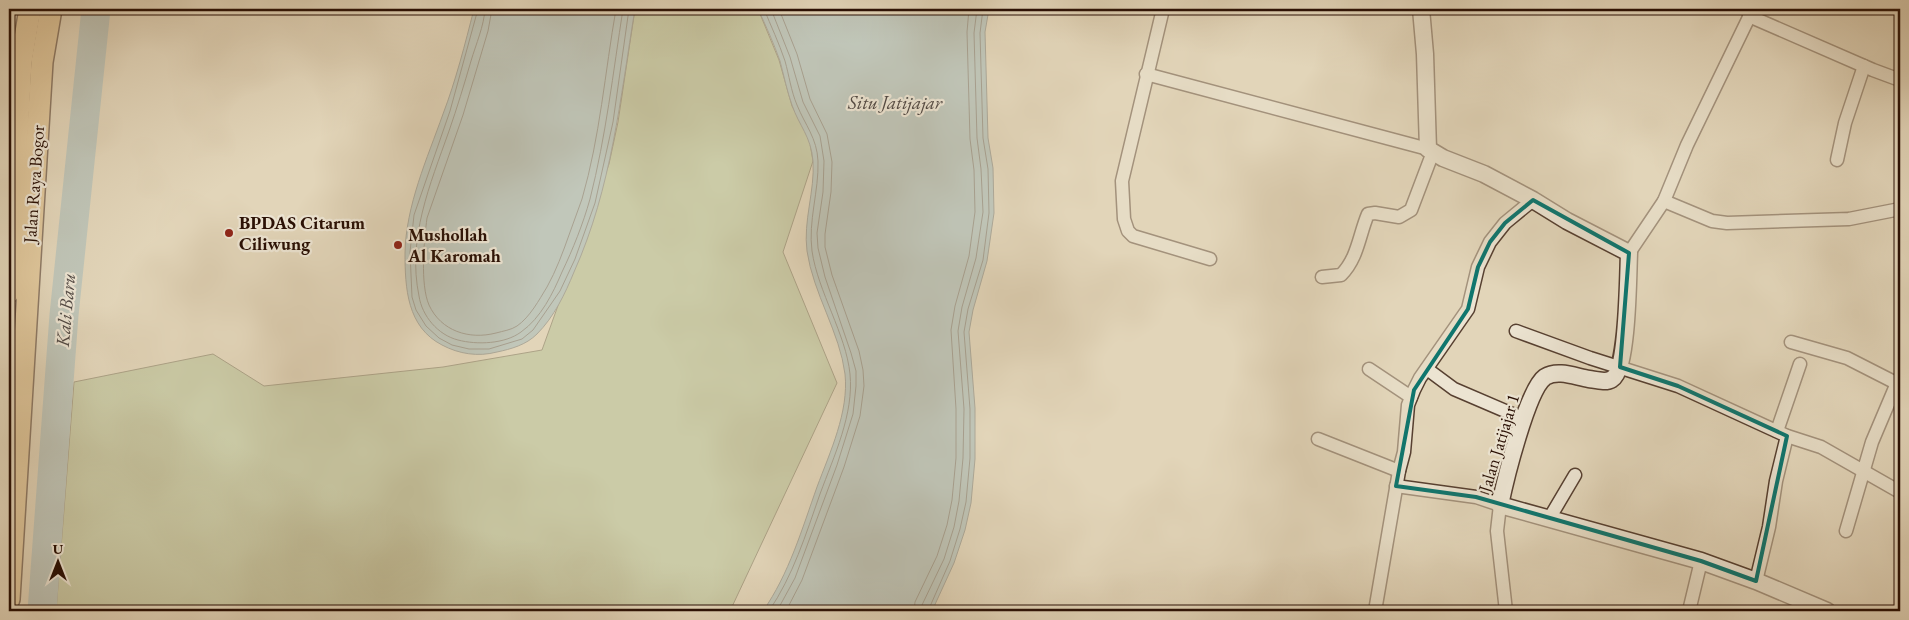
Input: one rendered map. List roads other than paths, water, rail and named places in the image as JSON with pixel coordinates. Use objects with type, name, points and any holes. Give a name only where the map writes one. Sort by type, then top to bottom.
[{"type":"highway","name":"Jalan Raya Bogor","points":[[9,292],[13,139],[21,62],[30,9]]},
{"type":"highway","name":"Jalan Raya Bogor","points":[[9,599],[16,361],[42,62],[51,9]]},
{"type":"street","points":[[1162,9],[1122,181],[1126,226],[1133,236],[1210,259]]},
{"type":"street","points":[[1322,277],[1341,275],[1346,270],[1360,242],[1361,229],[1368,214],[1375,213],[1399,217],[1410,210],[1430,151],[1421,9]]},
{"type":"street","points":[[1620,367],[1627,313],[1629,253],[1664,200],[1687,145],[1751,13],[1864,66],[1900,80]]},
{"type":"street","points":[[1837,160],[1846,123],[1864,66]]},
{"type":"street","points":[[1146,74],[1430,151],[1484,174],[1533,200],[1567,221],[1629,253]]},
{"type":"street","points":[[1374,611],[1396,486],[1404,452],[1408,404],[1420,378],[1468,309],[1478,267],[1490,242],[1505,223],[1533,200]]},
{"type":"street","points":[[1664,200],[1712,221],[1727,222],[1849,219],[1900,209]]},
{"type":"street","points":[[1516,331],[1590,358],[1678,386],[1782,433],[1821,447],[1900,492]]},
{"type":"street","points":[[1792,342],[1847,358],[1899,384],[1872,442],[1846,530]]},
{"type":"street","points":[[1756,581],[1769,527],[1782,433],[1800,364]]},
{"type":"street","name":"Jalan Jatijajar 1","points":[[1620,367],[1615,377],[1607,381],[1578,378],[1560,373],[1547,376],[1539,383],[1524,420],[1508,471],[1500,505],[1701,561],[1756,581],[1827,611]]},
{"type":"street","points":[[1369,369],[1411,398]]},
{"type":"street","points":[[1427,369],[1454,389],[1524,420]]},
{"type":"street","points":[[1318,439],[1399,471]]},
{"type":"street","points":[[1549,519],[1575,475]]},
{"type":"street","points":[[1396,486],[1476,497],[1500,505],[1497,531],[1506,611]]},
{"type":"street","points":[[1688,611],[1701,561]]},
{"type":"water","points":[[474,9],[635,9],[606,175],[587,240],[571,280],[554,313],[533,338],[513,348],[483,354],[469,354],[448,348],[430,337],[421,328],[410,305],[405,266],[406,235],[413,200],[452,88]]},
{"type":"water","name":"Situ Jatijajar","points":[[758,9],[989,9],[985,32],[988,138],[993,168],[994,213],[987,261],[973,310],[969,332],[975,408],[975,459],[971,503],[965,530],[954,563],[932,611],[763,611],[788,567],[833,446],[844,403],[845,374],[838,343],[815,282],[807,251],[806,240],[813,172],[812,152],[792,105],[778,55]]},
{"type":"waterway","name":"Kali Baru","points":[[42,611],[64,315],[96,9]]},
{"type":"place","name":"BPDAS Citarum Ciliwung","points":[[229,233]]},
{"type":"place","name":"Mushollah Al Karomah","points":[[398,245]]}]
